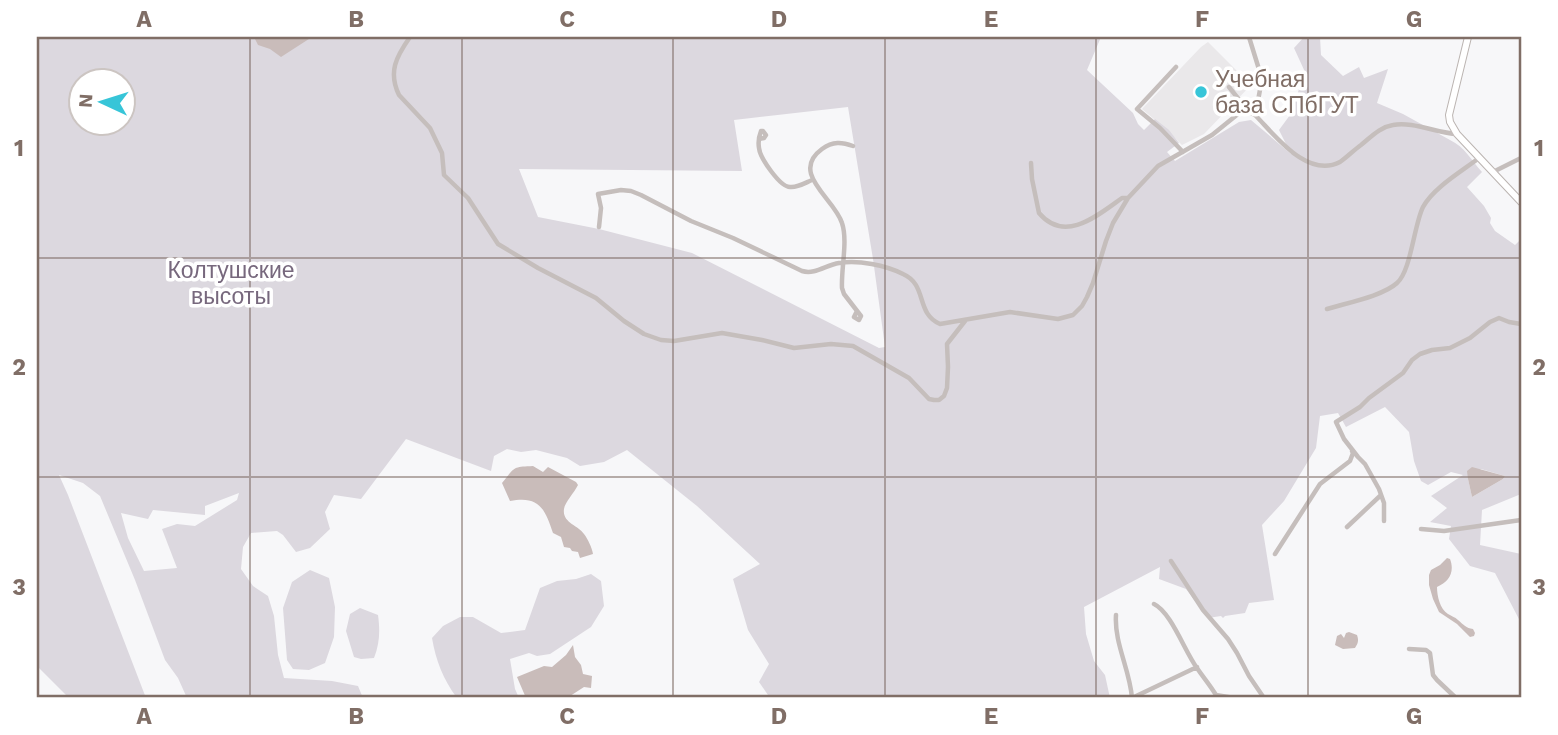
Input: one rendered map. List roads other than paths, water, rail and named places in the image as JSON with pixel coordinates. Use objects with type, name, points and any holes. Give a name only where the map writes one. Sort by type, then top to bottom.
[{"type":"street","points":[[410,37],[393,69],[396,90],[430,128],[442,153],[444,175],[468,198],[498,244],[601,301],[644,334],[674,341],[722,333],[794,348],[831,344],[853,346],[907,376],[929,398],[939,400],[947,388],[947,344],[965,320]]},
{"type":"street","points":[[599,227],[601,208],[598,194],[631,191],[802,271],[809,273],[842,263],[874,265],[907,275],[915,281],[923,306],[932,320],[940,324],[1010,312],[1058,318],[1073,315],[1087,297],[1111,228],[1128,198],[1158,166],[1212,135],[1238,114],[1257,106],[1262,79],[1249,37]]},
{"type":"street","points":[[1468,37],[1449,115],[1450,122],[1457,134],[1521,202]]},
{"type":"street","points":[[1176,68],[1137,109],[1183,152]]},
{"type":"street","points":[[1229,87],[1248,111],[1298,158],[1317,165],[1339,162],[1380,129],[1391,125],[1407,125],[1457,134]]},
{"type":"street","points":[[760,139],[758,146],[761,155],[785,187],[794,187],[812,180]]},
{"type":"street","points":[[853,146],[841,142],[821,150],[812,163],[812,180],[842,222],[842,288],[857,311]]},
{"type":"street","points":[[1327,309],[1378,294],[1399,282],[1409,260],[1423,206],[1436,190],[1479,158]]},
{"type":"street","points":[[1492,172],[1521,158]]},
{"type":"street","points":[[1031,163],[1039,213],[1060,226],[1076,227],[1122,198],[1128,198]]},
{"type":"street","points":[[1384,521],[1381,495],[1365,464],[1344,439],[1336,422],[1403,373],[1420,354],[1450,348],[1470,338],[1490,321],[1499,318],[1509,323],[1521,324]]},
{"type":"street","points":[[1275,554],[1320,484],[1349,461],[1353,453],[1351,449]]},
{"type":"street","points":[[1348,527],[1381,495]]},
{"type":"street","points":[[1421,528],[1444,531],[1521,520]]},
{"type":"street","points":[[1171,561],[1203,610],[1228,639],[1263,698]]},
{"type":"street","points":[[1154,604],[1168,618],[1216,697],[1234,698]]},
{"type":"street","points":[[1116,615],[1118,638],[1132,698],[1197,667]]},
{"type":"street","points":[[1409,649],[1426,650],[1430,653],[1433,675],[1456,698]]},
{"type":"place","name":"Учебная база СПбГУТ","points":[[1201,92]]},
{"type":"park label","name":"Колтушские высоты","points":[[231,283]]}]
